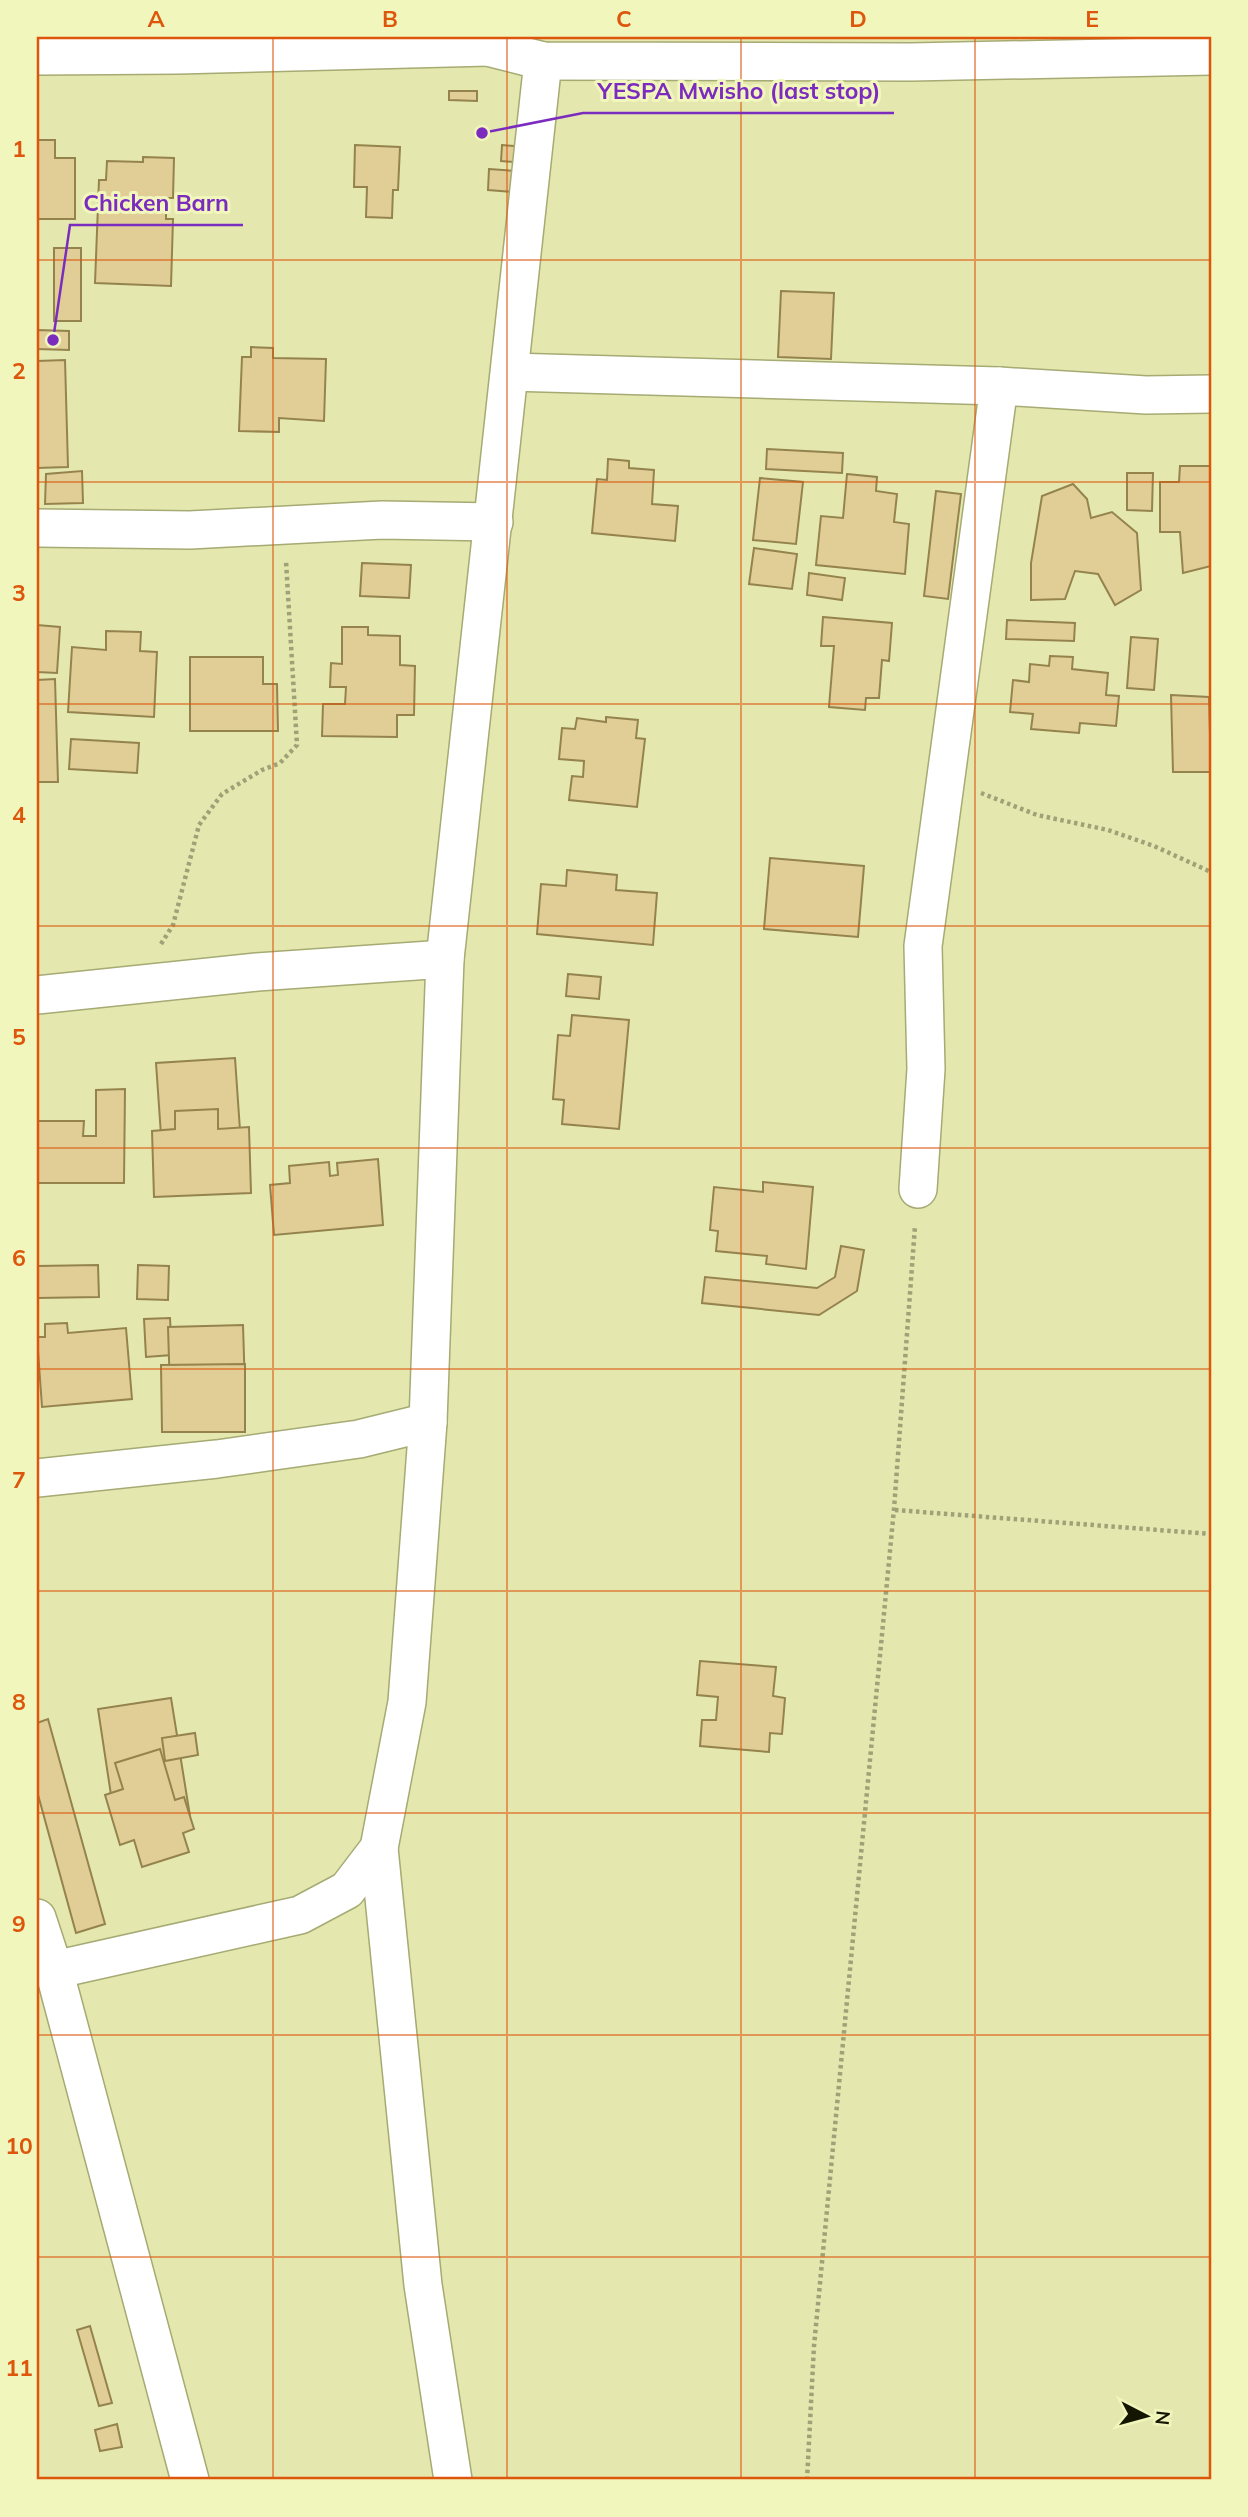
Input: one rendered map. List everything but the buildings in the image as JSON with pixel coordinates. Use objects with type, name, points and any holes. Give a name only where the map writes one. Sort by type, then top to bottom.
[{"type":"street","points":[[37,55],[178,55],[486,42],[542,61],[911,62],[1211,56]]},
{"type":"street","points":[[453,2480],[423,2286],[379,1848],[407,1702],[428,1422],[445,959],[542,61]]},
{"type":"street","points":[[510,372],[999,386],[1146,395],[1211,394]]},
{"type":"street","points":[[918,1189],[926,1069],[923,946],[999,386]]},
{"type":"street","points":[[37,528],[190,530],[382,520],[494,522]]},
{"type":"street","points":[[37,995],[257,972],[445,959]]},
{"type":"street","points":[[37,1478],[217,1459],[359,1439],[428,1422]]},
{"type":"street","points":[[54,1970],[300,1915],[346,1890],[379,1848]]},
{"type":"street","points":[[37,1918],[54,1970],[190,2480]]},
{"type":"path","points":[[139,985],[173,925],[199,825],[222,794],[280,763],[297,745],[284,525]]},
{"type":"path","points":[[947,780],[1037,816],[1108,830],[1154,846],[1211,872]]},
{"type":"path","points":[[807,2480],[815,2333],[894,1510],[918,1189]]},
{"type":"path","points":[[894,1510],[1211,1534]]},
{"type":"place","name":"YESPA Mwisho (last stop)","points":[[482,133]]},
{"type":"place","name":"Chicken Barn","points":[[53,340]]}]
